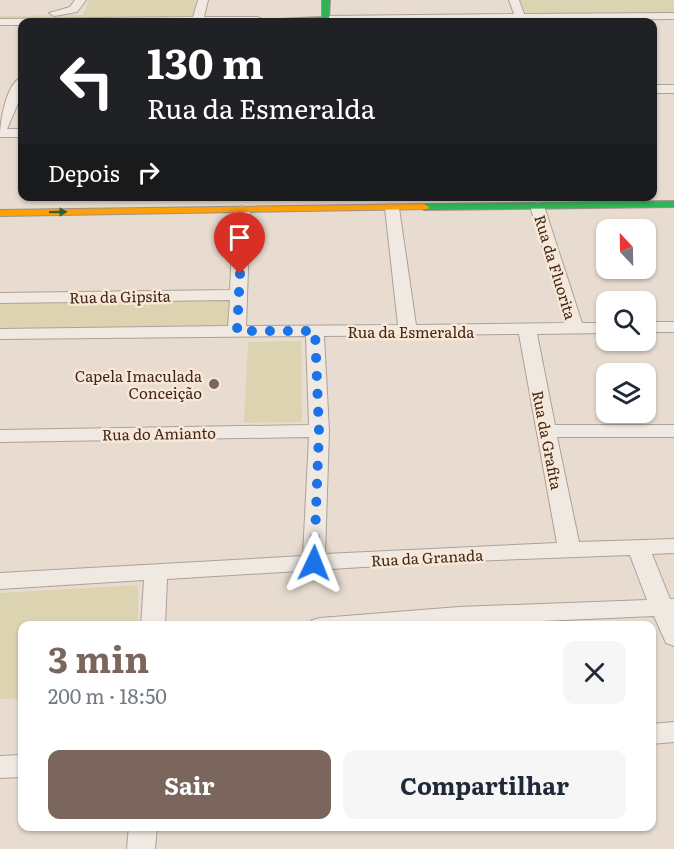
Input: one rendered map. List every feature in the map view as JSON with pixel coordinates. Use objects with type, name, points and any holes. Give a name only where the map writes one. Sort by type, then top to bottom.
[{"type":"main road","points":[[326,0],[326,18]]},
{"type":"main road","points":[[657,194],[674,194]]},
{"type":"main road","points":[[0,200],[18,200]]},
{"type":"main road","points":[[122,201],[243,202],[392,208],[674,204]]},
{"type":"main road","points":[[0,213],[282,201]]},
{"type":"street","points":[[0,13],[73,10],[81,0]]},
{"type":"street","points":[[198,18],[203,0]]},
{"type":"street","points":[[514,0],[520,17]]},
{"type":"street","points":[[630,18],[674,16]]},
{"type":"street","points":[[506,18],[542,18]]},
{"type":"street","points":[[0,22],[18,22]]},
{"type":"street","points":[[0,88],[18,85]]},
{"type":"street","points":[[657,89],[674,89]]},
{"type":"street","points":[[18,91],[0,131],[18,133]]},
{"type":"street","points":[[237,331],[243,202]]},
{"type":"street","name":"Rua da Fluorita","points":[[537,206],[575,329]]},
{"type":"street","points":[[392,208],[408,332]]},
{"type":"street","name":"Rua da Gipsita","points":[[0,298],[240,295]]},
{"type":"street","points":[[656,327],[674,327]]},
{"type":"street","name":"Rua da Esmeralda","points":[[0,334],[237,331],[408,332],[596,328]]},
{"type":"street","name":"Rua da Grafita","points":[[527,330],[569,550]]},
{"type":"street","points":[[314,563],[319,431],[315,331]]},
{"type":"street","name":"Rua do Amianto","points":[[0,435],[319,431]]},
{"type":"street","points":[[546,431],[674,431]]},
{"type":"street","name":"Rua da Granada","points":[[0,581],[674,546]]},
{"type":"street","points":[[638,548],[668,608],[674,637]]},
{"type":"street","points":[[153,621],[156,573]]},
{"type":"street","points":[[383,621],[459,615],[668,608]]},
{"type":"street","points":[[656,734],[674,732]]},
{"type":"street","points":[[0,767],[18,766]]},
{"type":"street","points":[[141,849],[143,831]]},
{"type":"shaded area","points":[[89,0],[196,0],[192,18],[18,18],[18,20],[0,20],[0,16],[83,15]]},
{"type":"shaded area","points":[[520,0],[673,0],[674,15],[527,16]]},
{"type":"shaded area","points":[[229,297],[235,330],[0,331],[0,304]]},
{"type":"shaded area","points":[[301,341],[302,422],[244,423],[248,342]]},
{"type":"shaded area","points":[[138,585],[138,621],[18,621],[18,698],[0,699],[0,593]]},
{"type":"traffic: fast","points":[[326,0],[326,18]]},
{"type":"traffic: fast","points":[[424,207],[674,204]]},
{"type":"traffic: slow","points":[[0,213],[424,207]]},
{"type":"place","name":"Capela Imaculada Conceição","points":[[214,384]]},
{"type":"route","points":[[240,274],[237,331],[315,331],[319,431],[314,563]]}]
